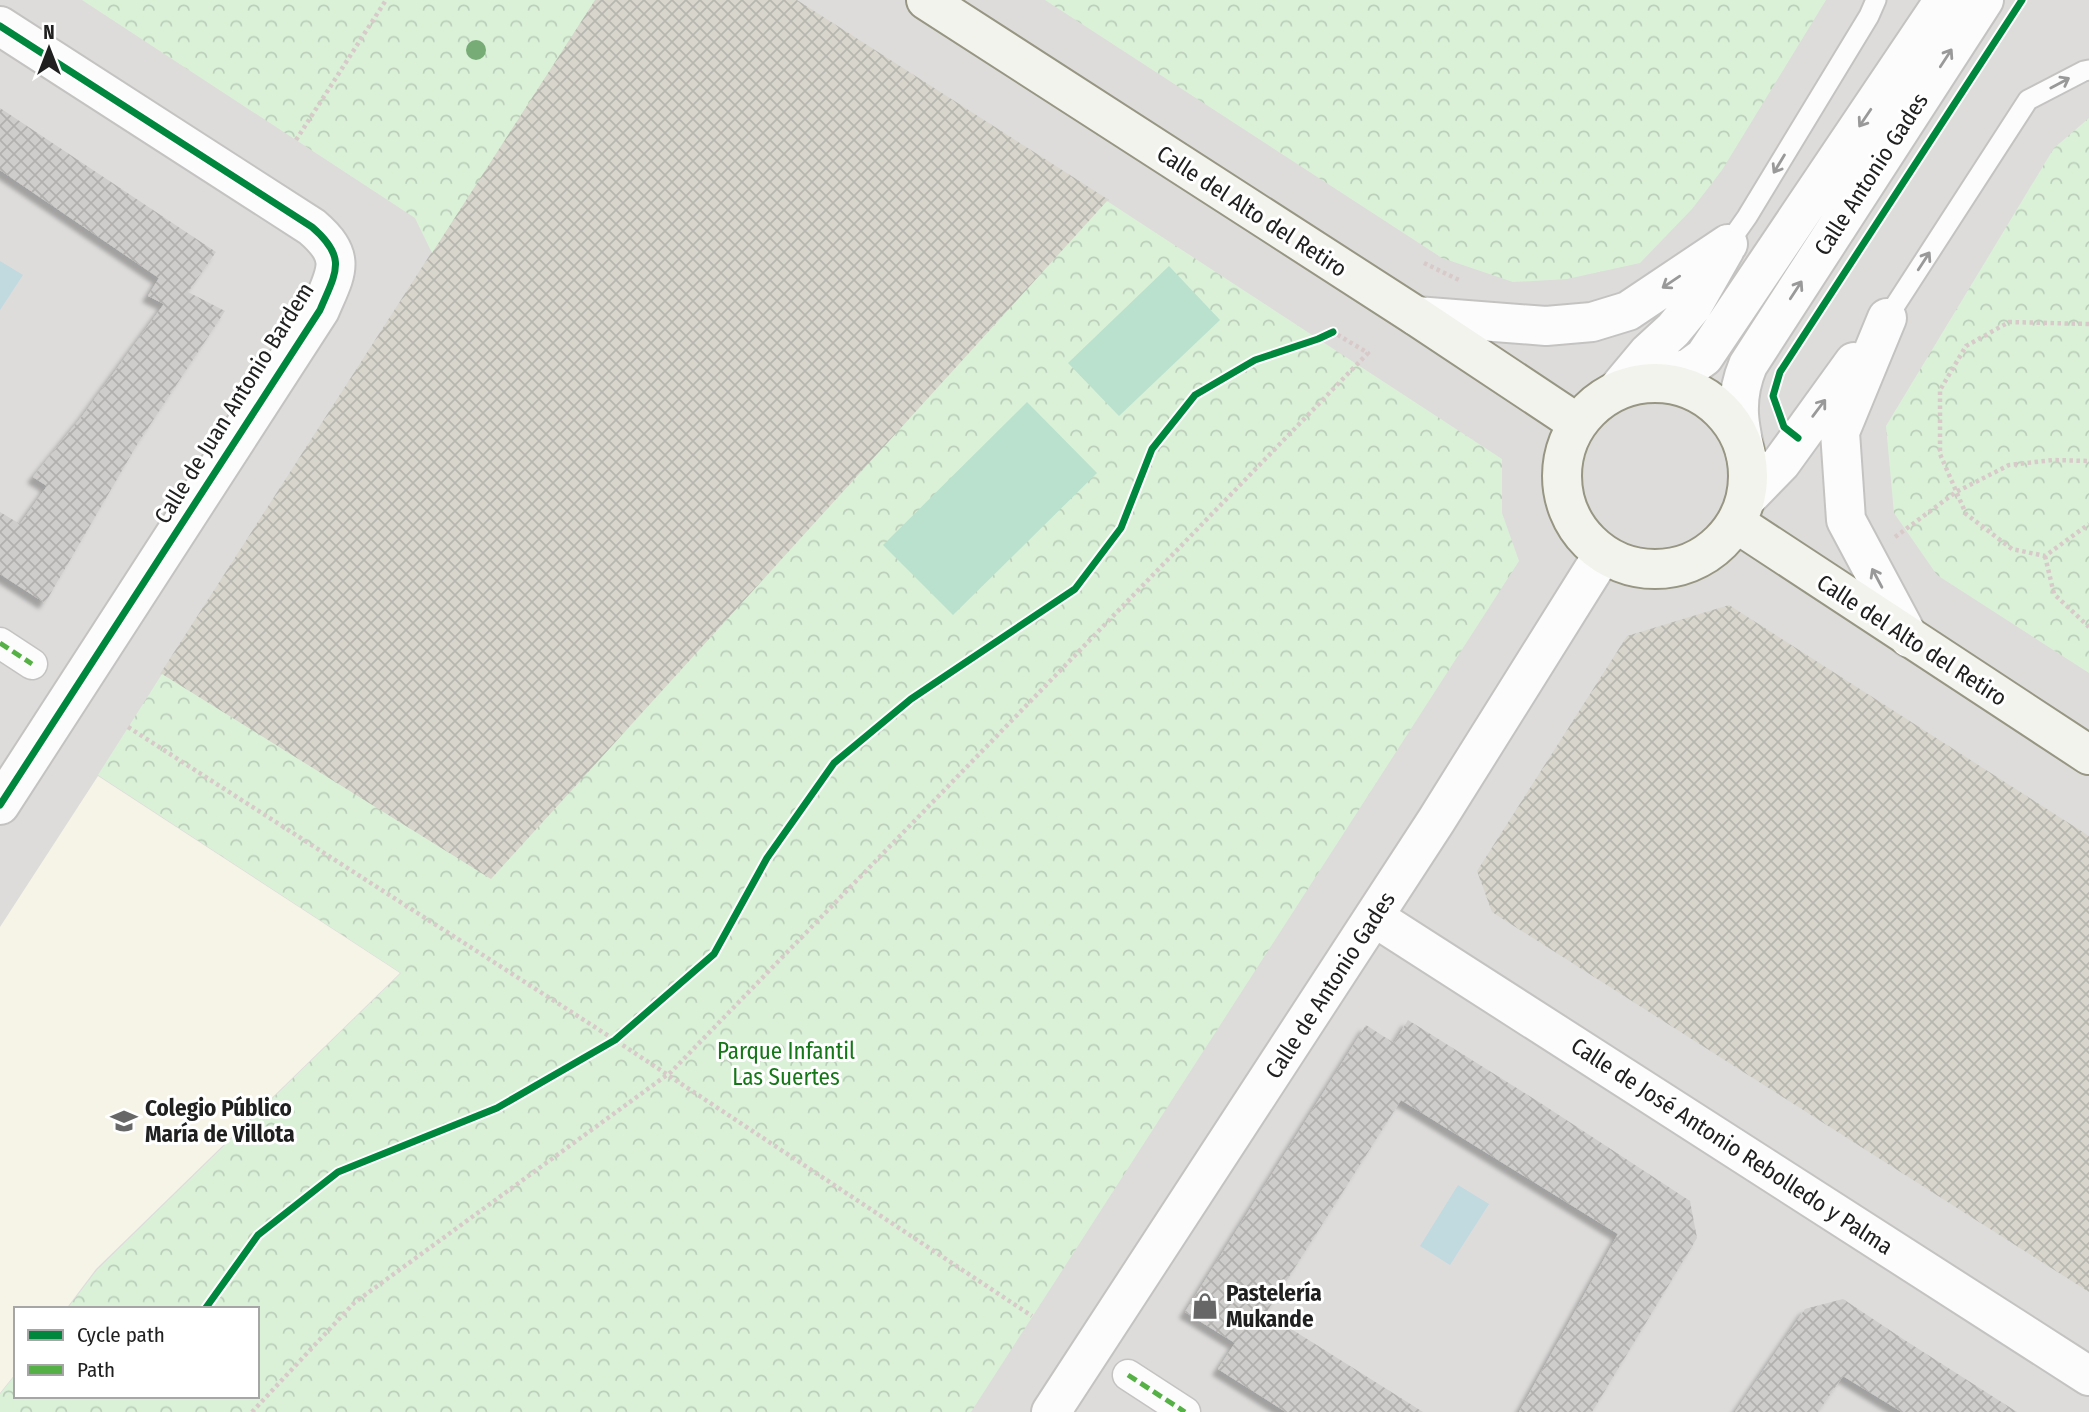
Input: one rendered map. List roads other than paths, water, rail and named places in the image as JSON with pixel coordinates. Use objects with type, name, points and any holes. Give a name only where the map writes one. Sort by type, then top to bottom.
[{"type":"main road","name":"Calle del Alto del Retiro","points":[[926,0],[1577,423]]},
{"type":"main road","points":[[1669,383],[1697,392],[1722,410],[1739,434],[1743,495],[1717,546],[1691,562],[1661,569],[1631,566],[1603,554],[1581,535],[1566,509],[1560,479],[1564,450],[1577,423],[1594,403],[1628,387],[1669,383]]},
{"type":"main road","name":"Calle del Alto del Retiro","points":[[1743,495],[1909,638],[2089,755]]},
{"type":"street","name":"Calle Antonio Gades","points":[[1628,387],[1689,368],[1704,357],[1944,0]]},
{"type":"street","name":"Calle Antonio Gades","points":[[1743,495],[1737,408],[1742,378],[1748,365],[1984,0]]},
{"type":"street","name":"Calle de Juan Antonio Bardem","points":[[0,26],[312,227],[325,238],[337,258],[334,276],[320,310],[0,805]]},
{"type":"street","points":[[1416,316],[1546,326],[1592,322],[1628,311],[1728,244]]},
{"type":"street","points":[[1628,387],[1648,353],[1673,330],[1692,307],[1728,244]]},
{"type":"street","points":[[1743,495],[1781,463],[1887,318]]},
{"type":"street","points":[[1887,318],[1840,432],[1846,520],[1909,638]]},
{"type":"street","name":"Calle de Antonio Gades","points":[[1051,1412],[1374,917],[1603,554]]},
{"type":"street","points":[[0,643],[32,664]]},
{"type":"street","name":"Calle de José Antonio Rebolledo y Palma","points":[[1374,917],[2089,1376]]},
{"type":"street","points":[[1128,1375],[1185,1412]]},
{"type":"lane","points":[[1728,244],[1869,16],[1876,0]]},
{"type":"lane","points":[[1887,318],[2028,100],[2089,70]]},
{"type":"water","points":[[0,261],[23,275],[0,310]]},
{"type":"water","points":[[1458,1185],[1489,1204],[1450,1265],[1420,1246]]},
{"type":"place","name":"Colegio Público María de Villota","points":[[124,1121]]},
{"type":"place","name":"Pastelería Mukande","points":[[1205,1306]]},
{"type":"park label","name":"Parque Infantil Las Suertes","points":[[786,1064]]}]
